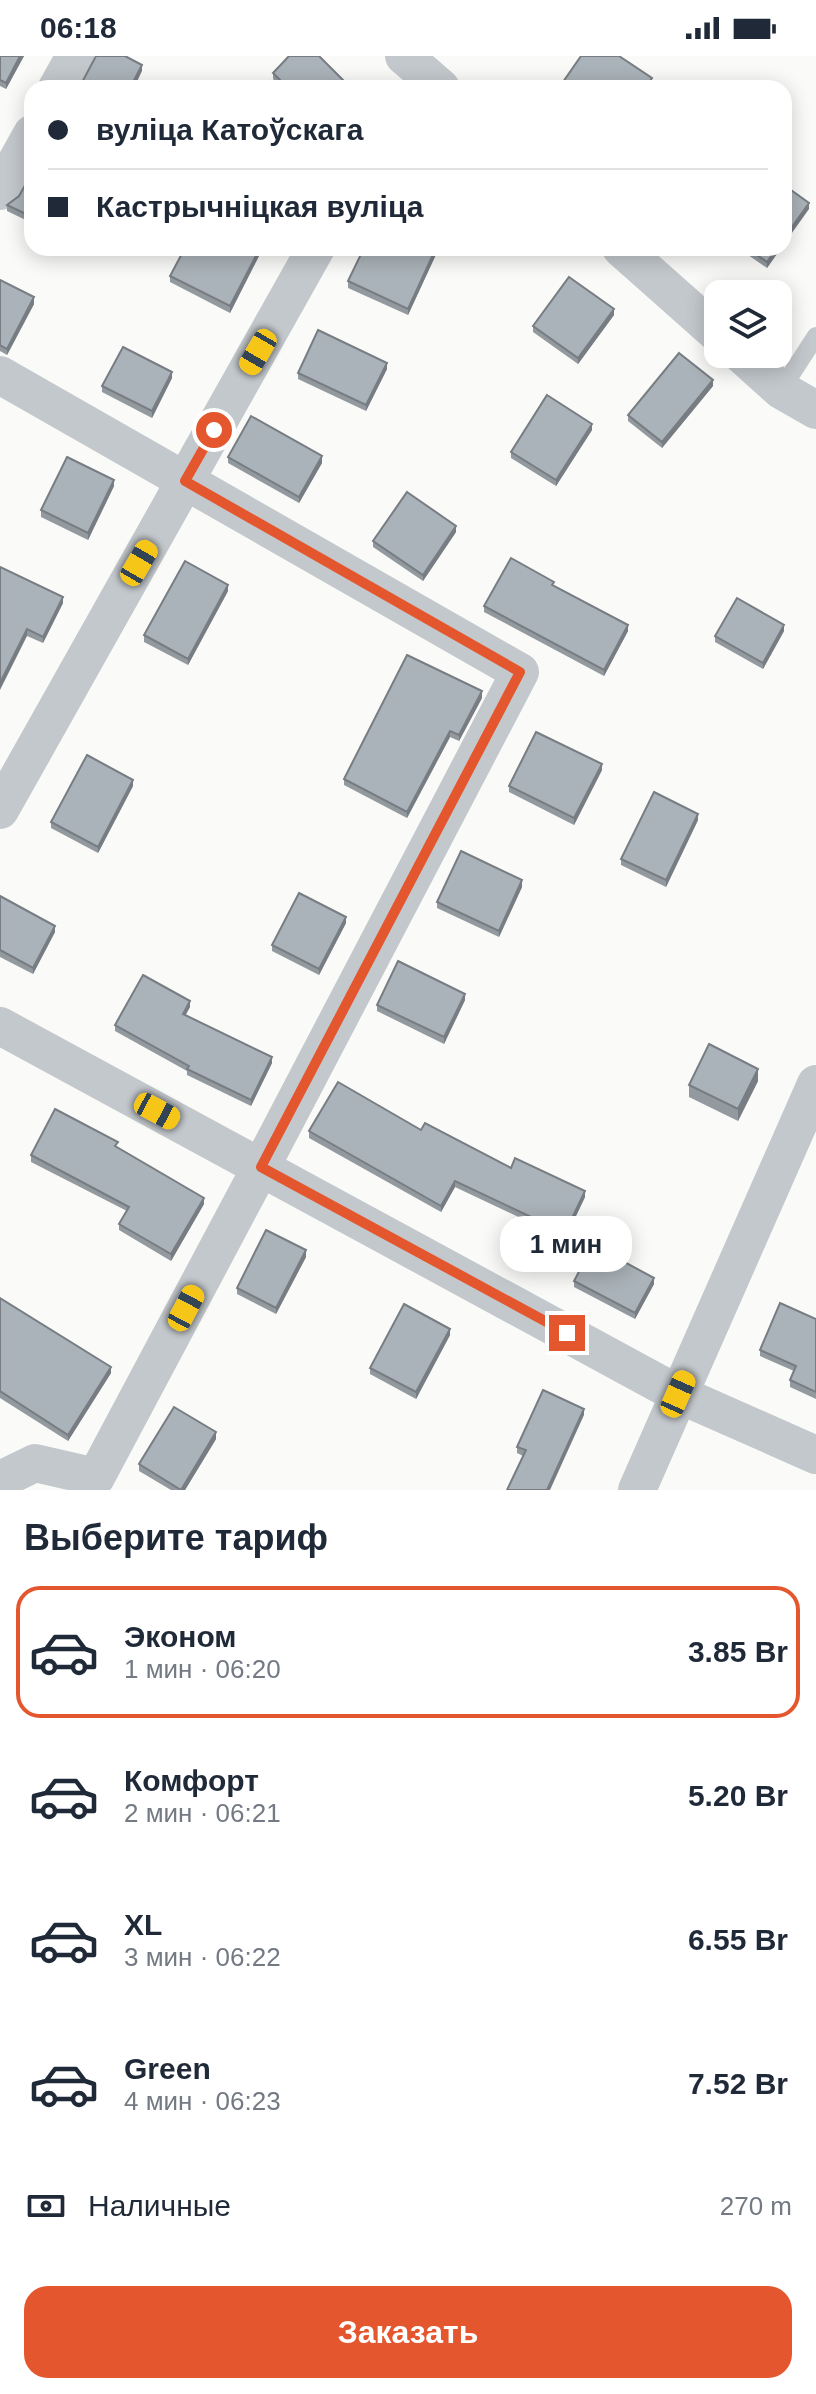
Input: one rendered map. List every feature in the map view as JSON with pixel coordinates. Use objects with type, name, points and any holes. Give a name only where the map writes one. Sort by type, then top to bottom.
[{"type":"street","points":[[62,80],[75,56]]},
{"type":"street","points":[[0,191],[24,148]]},
{"type":"street","points":[[0,810],[312,256]]},
{"type":"street","points":[[630,256],[704,322]]},
{"type":"street","points":[[757,368],[781,390],[816,410]]},
{"type":"street","points":[[0,375],[520,672],[261,1167],[108,1483],[35,1463],[0,1480]]},
{"type":"street","points":[[0,1026],[678,1394],[816,1455]]},
{"type":"street","points":[[637,1490],[816,1084]]},
{"type":"lane","points":[[781,390],[816,336]]},
{"type":"building","points":[[0,56],[20,56],[6,83],[0,80]]},
{"type":"building","points":[[96,56],[125,56],[142,65],[134,80],[83,80]]},
{"type":"building","points":[[289,56],[319,56],[343,80],[280,80],[273,73]]},
{"type":"building","points":[[581,56],[619,56],[652,78],[651,80],[564,80]]},
{"type":"building","points":[[24,187],[24,213],[7,205],[19,196]]},
{"type":"building","points":[[792,191],[809,203],[792,227]]},
{"type":"building","points":[[181,256],[256,256],[230,306],[170,276]]},
{"type":"building","points":[[360,256],[432,256],[408,309],[348,281]]},
{"type":"building","points":[[569,277],[614,309],[578,358],[533,326]]},
{"type":"building","points":[[0,280],[34,297],[7,349],[0,345]]},
{"type":"building","points":[[318,330],[387,363],[366,405],[298,373]]},
{"type":"building","points":[[123,347],[172,372],[152,411],[102,386]]},
{"type":"building","points":[[679,353],[713,380],[662,442],[628,415]]},
{"type":"building","points":[[547,395],[592,424],[556,480],[511,452]]},
{"type":"building","points":[[251,416],[322,456],[299,497],[228,457]]},
{"type":"building","points":[[67,457],[114,480],[88,533],[41,510]]},
{"type":"building","points":[[407,492],[456,526],[423,575],[373,541]]},
{"type":"building","points":[[511,558],[554,582],[552,585],[628,625],[604,670],[484,606]]},
{"type":"building","points":[[185,561],[228,585],[188,659],[144,635]]},
{"type":"building","points":[[0,567],[63,597],[43,637],[27,629],[0,683]]},
{"type":"building","points":[[737,598],[784,625],[763,663],[715,636]]},
{"type":"building","points":[[407,655],[482,691],[459,735],[450,731],[407,812],[344,779]]},
{"type":"building","points":[[536,732],[602,764],[574,818],[509,786]]},
{"type":"building","points":[[87,755],[133,780],[98,847],[51,822]]},
{"type":"building","points":[[654,792],[698,814],[666,880],[621,859]]},
{"type":"building","points":[[461,851],[522,880],[499,931],[437,902]]},
{"type":"building","points":[[299,893],[346,917],[319,969],[272,945]]},
{"type":"building","points":[[0,896],[55,926],[33,968],[0,950]]},
{"type":"building","points":[[398,961],[465,994],[444,1037],[377,1005]]},
{"type":"building","points":[[143,975],[190,1001],[183,1014],[272,1057],[251,1100],[187,1069],[189,1066],[115,1025]]},
{"type":"building","points":[[709,1044],[758,1069],[738,1109],[689,1085]]},
{"type":"building","points":[[338,1082],[421,1130],[425,1123],[511,1168],[515,1158],[585,1191],[565,1233],[455,1181],[441,1206],[309,1131]]},
{"type":"building","points":[[55,1109],[118,1142],[115,1146],[204,1198],[171,1254],[119,1224],[129,1207],[31,1155]]},
{"type":"building","points":[[266,1230],[306,1250],[276,1308],[237,1288]]},
{"type":"building","points":[[593,1245],[654,1278],[635,1313],[574,1281]]},
{"type":"building","points":[[0,1298],[111,1367],[68,1435],[0,1391]]},
{"type":"building","points":[[780,1303],[816,1319],[816,1392],[790,1380],[796,1366],[760,1350]]},
{"type":"building","points":[[404,1304],[450,1329],[416,1392],[370,1368]]},
{"type":"building","points":[[543,1390],[584,1409],[547,1490],[507,1490],[526,1450],[517,1447]]},
{"type":"building","points":[[174,1407],[216,1432],[181,1490],[139,1464]]},
{"type":"route","points":[[214,430],[185,481],[520,672],[261,1167],[567,1333]]}]
